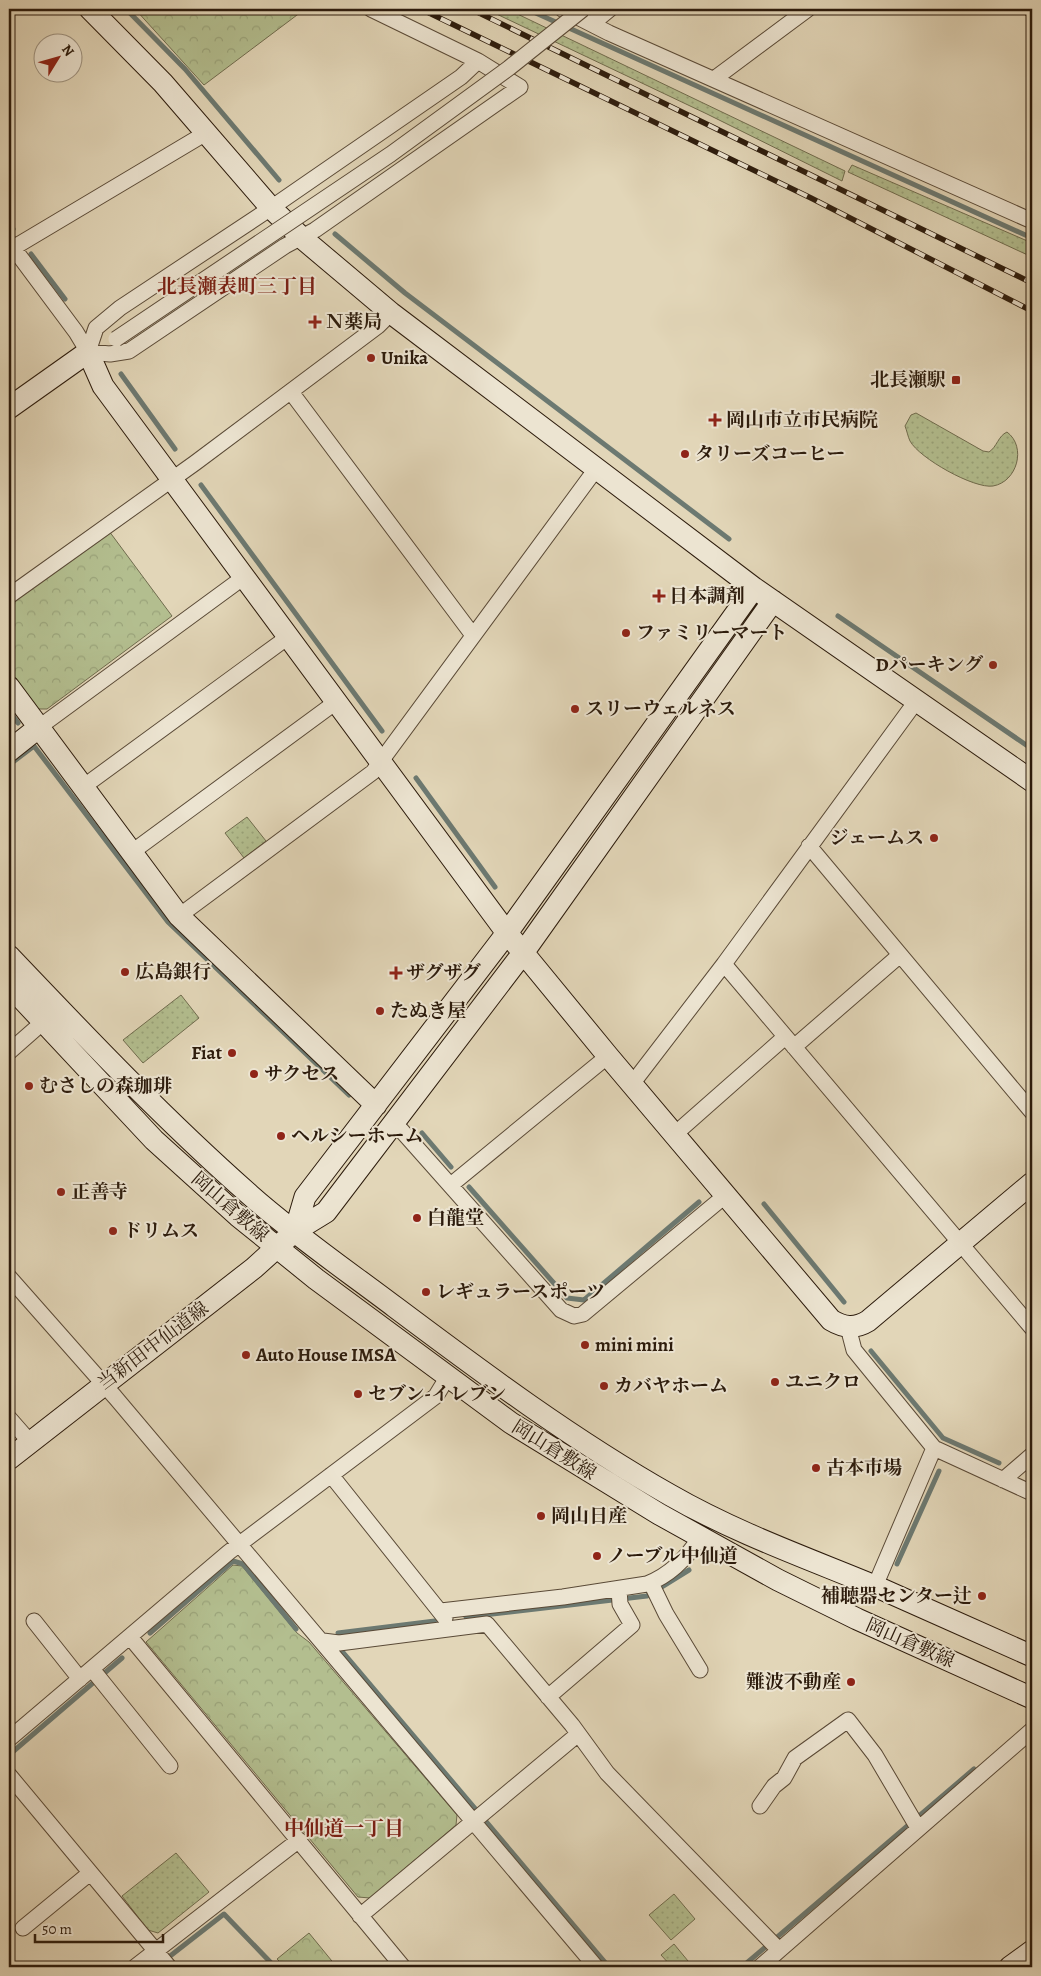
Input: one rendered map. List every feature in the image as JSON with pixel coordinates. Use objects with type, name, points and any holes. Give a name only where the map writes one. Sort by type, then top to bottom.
[{"type":"street","points":[[90,9],[164,83],[271,208],[302,238],[390,313],[754,588],[1032,781]]},
{"type":"street","points":[[88,352],[110,354],[129,352],[285,246],[302,238],[520,87],[478,61],[371,9]]},
{"type":"street","points":[[562,9],[593,23],[609,33],[1032,221]]},
{"type":"street","points":[[9,408],[88,352],[116,339],[399,149],[502,73],[582,9]]},
{"type":"street","points":[[593,23],[610,9]]},
{"type":"street","points":[[714,79],[808,9]]},
{"type":"street","points":[[88,352],[96,328],[120,308],[271,208],[461,77],[478,61]]},
{"type":"street","points":[[206,133],[11,245],[76,332],[88,352],[103,386],[507,933],[608,1056],[831,1320],[848,1327],[859,1326],[868,1321],[1032,1183]]},
{"type":"street","points":[[9,596],[291,392],[378,326],[390,313]]},
{"type":"street","points":[[291,392],[472,634]]},
{"type":"street","points":[[179,916],[373,772],[472,634],[596,469]]},
{"type":"street","points":[[9,750],[244,577]]},
{"type":"street","points":[[295,1231],[305,1197],[507,933],[754,588]]},
{"type":"street","name":"当新田中仙道線","points":[[9,1459],[103,1384],[185,1323],[278,1248],[295,1231],[326,1212],[523,953],[773,601]]},
{"type":"street","points":[[83,786],[288,637]]},
{"type":"street","points":[[9,687],[179,916],[376,1105]]},
{"type":"street","points":[[632,1084],[724,964],[917,700]]},
{"type":"street","points":[[132,852],[336,702]]},
{"type":"street","points":[[809,846],[1032,1112]]},
{"type":"street","points":[[675,1134],[900,955]]},
{"type":"street","name":"岡山倉敷線","points":[[9,956],[51,1015],[154,1140],[238,1216],[447,1378],[511,1423],[700,1537],[857,1619],[1032,1698]]},
{"type":"street","points":[[724,964],[1032,1328]]},
{"type":"street","name":"岡山倉敷線","points":[[9,985],[51,1015],[254,1198],[295,1231],[465,1360],[551,1420],[671,1495],[711,1516],[800,1558],[874,1586],[1032,1656]]},
{"type":"street","points":[[9,1052],[51,1015]]},
{"type":"street","points":[[452,1184],[608,1056]]},
{"type":"street","points":[[394,1122],[452,1184],[561,1310],[574,1316],[583,1314],[726,1196]]},
{"type":"street","points":[[9,1277],[323,1641],[478,1817],[596,1967]]},
{"type":"street","points":[[848,1327],[854,1350],[934,1448],[1032,1493]]},
{"type":"street","points":[[9,1739],[80,1679],[97,1675],[130,1637],[239,1544],[436,1396],[447,1378]]},
{"type":"street","points":[[9,1418],[30,1442]]},
{"type":"street","points":[[874,1586],[934,1448]]},
{"type":"street","points":[[1003,1480],[1032,1454]]},
{"type":"street","points":[[331,1475],[441,1611],[452,1628]]},
{"type":"street","points":[[441,1611],[619,1596],[653,1589],[659,1580],[684,1559],[700,1537]]},
{"type":"street","points":[[653,1589],[700,1670]]},
{"type":"street","points":[[548,1697],[632,1625],[619,1596]]},
{"type":"street","points":[[34,1621],[80,1679]]},
{"type":"street","points":[[323,1641],[339,1643],[487,1624],[548,1697],[607,1773],[773,1945]]},
{"type":"street","points":[[130,1637],[403,1967]]},
{"type":"street","points":[[97,1675],[170,1766]]},
{"type":"street","points":[[760,1806],[774,1786],[784,1778],[795,1758],[848,1720],[874,1755],[914,1822]]},
{"type":"street","points":[[760,1967],[773,1945],[914,1822],[1032,1730]]},
{"type":"street","points":[[360,1916],[577,1735]]},
{"type":"street","points":[[9,1775],[163,1960]]},
{"type":"street","points":[[135,1967],[163,1960],[299,1840]]},
{"type":"street","points":[[23,1928],[90,1873]]},
{"type":"street","points":[[1010,1967],[1032,1952]]},
{"type":"green space","points":[[135,9],[305,9],[204,85]]},
{"type":"green space","points":[[486,9],[507,9],[845,171],[842,181],[707,114]]},
{"type":"green space","points":[[852,165],[1032,243],[1032,257],[848,172]]},
{"type":"green space","points":[[916,413],[983,451],[989,452],[992,450],[1007,432],[1017,446],[1018,455],[1013,471],[1001,483],[993,486],[984,486],[961,478],[935,464],[915,448],[910,441],[905,426],[911,415]]},
{"type":"green space","points":[[109,531],[172,616],[47,709],[37,709],[9,672],[9,605]]},
{"type":"green space","points":[[247,817],[266,841],[244,858],[225,833]]},
{"type":"green space","points":[[181,995],[199,1018],[143,1063],[123,1040]]},
{"type":"green space","points":[[233,1565],[242,1566],[297,1633],[309,1642],[457,1815],[456,1825],[370,1898],[358,1897],[146,1642]]},
{"type":"green space","points":[[176,1853],[209,1892],[158,1933],[148,1930],[122,1896]]},
{"type":"green space","points":[[674,1894],[695,1919],[671,1940],[649,1915]]},
{"type":"green space","points":[[309,1933],[336,1966],[285,1967],[277,1959]]},
{"type":"green space","points":[[674,1944],[693,1967],[672,1967],[661,1955]]},
{"type":"waterway","points":[[126,9],[185,69],[279,180]]},
{"type":"waterway","points":[[527,9],[1032,238]]},
{"type":"waterway","points":[[9,223],[13,229]]},
{"type":"waterway","points":[[335,234],[405,293],[729,539]]},
{"type":"waterway","points":[[31,254],[65,299]]},
{"type":"waterway","points":[[121,374],[175,449]]},
{"type":"waterway","points":[[201,485],[382,731]]},
{"type":"waterway","points":[[838,616],[1032,749]]},
{"type":"waterway","points":[[9,711],[18,723]]},
{"type":"waterway","points":[[9,765],[34,746],[168,922],[349,1095]]},
{"type":"waterway","points":[[416,778],[495,887]]},
{"type":"waterway","points":[[422,1133],[451,1167]]},
{"type":"waterway","points":[[469,1187],[567,1298],[584,1300],[699,1202]]},
{"type":"waterway","points":[[764,1204],[844,1302]]},
{"type":"waterway","points":[[871,1351],[943,1438],[999,1463]]},
{"type":"waterway","points":[[897,1564],[939,1471]]},
{"type":"waterway","points":[[150,1633],[233,1561],[243,1564],[296,1629]]},
{"type":"waterway","points":[[466,1617],[647,1596],[689,1570]]},
{"type":"waterway","points":[[338,1633],[435,1621]]},
{"type":"waterway","points":[[341,1650],[609,1967]]},
{"type":"waterway","points":[[9,1755],[122,1658]]},
{"type":"waterway","points":[[742,1967],[974,1769]]},
{"type":"waterway","points":[[156,1967],[224,1914],[275,1967]]},
{"type":"railway","points":[[421,9],[811,198],[1032,311]]},
{"type":"railway","points":[[471,9],[1032,283]]},
{"type":"place","name":"Ｎ薬局","points":[[315,322]]},
{"type":"place","name":"Unika","points":[[371,358]]},
{"type":"place","name":"北長瀬駅","points":[[956,380]]},
{"type":"place","name":"岡山市立市民病院","points":[[715,420]]},
{"type":"place","name":"タリーズコーヒー","points":[[685,454]]},
{"type":"place","name":"日本調剤","points":[[659,596]]},
{"type":"place","name":"ファミリーマート","points":[[626,633]]},
{"type":"place","name":"Dパーキング","points":[[993,665]]},
{"type":"place","name":"スリーウェルネス","points":[[575,709]]},
{"type":"place","name":"ジェームス","points":[[934,838]]},
{"type":"place","name":"広島銀行","points":[[125,972]]},
{"type":"place","name":"ザグザグ","points":[[396,973]]},
{"type":"place","name":"たぬき屋","points":[[380,1011]]},
{"type":"place","name":"Fiat","points":[[232,1053]]},
{"type":"place","name":"サクセス","points":[[254,1074]]},
{"type":"place","name":"むさしの森珈琲","points":[[29,1086]]},
{"type":"place","name":"ヘルシーホーム","points":[[281,1136]]},
{"type":"place","name":"正善寺","points":[[61,1192]]},
{"type":"place","name":"白龍堂","points":[[417,1218]]},
{"type":"place","name":"ドリムス","points":[[113,1231]]},
{"type":"place","name":"レギュラースポーツ","points":[[426,1292]]},
{"type":"place","name":"mini mini","points":[[585,1345]]},
{"type":"place","name":"Auto House IMSA","points":[[246,1355]]},
{"type":"place","name":"ユニクロ","points":[[775,1382]]},
{"type":"place","name":"カバヤホーム","points":[[604,1386]]},
{"type":"place","name":"セブン-イレブン","points":[[358,1394]]},
{"type":"place","name":"古本市場","points":[[816,1468]]},
{"type":"place","name":"岡山日産","points":[[541,1516]]},
{"type":"place","name":"ノーブル中仙道","points":[[597,1556]]},
{"type":"place","name":"補聴器センター辻","points":[[982,1596]]},
{"type":"place","name":"難波不動産","points":[[851,1682]]},
{"type":"district","name":"北長瀬表町三丁目","points":[[237,286]]},
{"type":"district","name":"中仙道一丁目","points":[[344,1828]]}]
